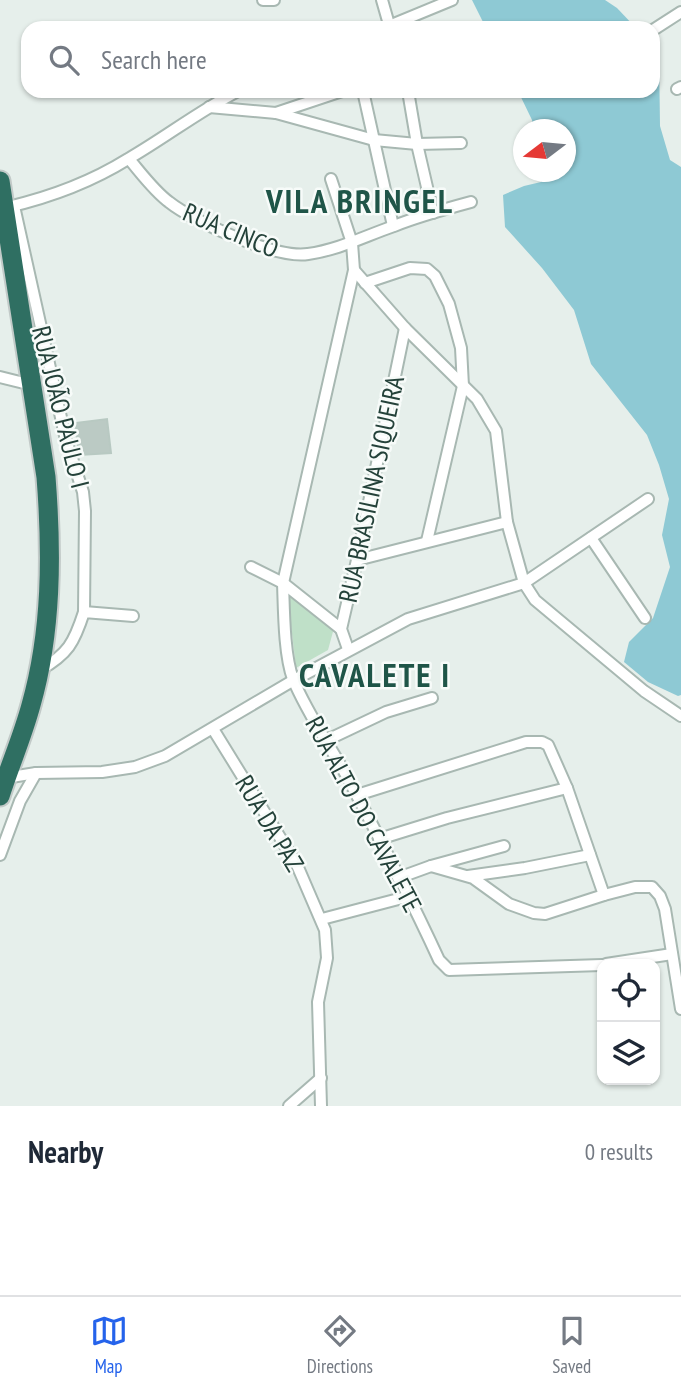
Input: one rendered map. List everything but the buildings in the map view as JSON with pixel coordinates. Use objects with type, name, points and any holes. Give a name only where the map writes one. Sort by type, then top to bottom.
[{"type":"highway","points":[[0,181],[33,385],[50,525],[50,578],[40,670],[31,705],[3,779],[0,796]]},
{"type":"street","points":[[262,0],[274,0]]},
{"type":"street","points":[[382,0],[387,21]]},
{"type":"street","points":[[402,21],[452,0]]},
{"type":"street","points":[[660,26],[681,12]]},
{"type":"street","points":[[6,208],[54,195],[93,179],[224,98]]},
{"type":"street","points":[[276,113],[321,98]]},
{"type":"street","points":[[365,98],[393,226]]},
{"type":"street","points":[[409,98],[433,213]]},
{"type":"street","points":[[206,107],[276,113],[374,140],[417,144],[461,143]]},
{"type":"street","name":"RUA CINCO","points":[[129,159],[167,201],[192,218],[291,255],[307,254],[352,243],[393,226],[471,202]]},
{"type":"street","name":"RUA ALTO DO CAVALETE","points":[[331,179],[352,243],[354,270],[282,583],[294,680],[410,896],[439,960],[449,970],[597,965]]},
{"type":"street","name":"RUA JOÃO PAULO I","points":[[6,208],[66,440],[83,492],[85,511],[84,612],[78,631],[60,659],[40,670]]},
{"type":"street","points":[[365,283],[410,268],[427,269],[435,276],[449,304],[461,348],[463,386],[427,541]]},
{"type":"street","points":[[354,270],[405,328],[486,412],[496,431],[507,522],[524,583],[535,600],[644,691],[681,716]]},
{"type":"street","name":"RUA BRASILINA SIQUEIRA","points":[[348,649],[341,629],[358,560],[405,328]]},
{"type":"street","points":[[0,377],[33,385]]},
{"type":"street","points":[[41,445],[66,440]]},
{"type":"street","points":[[3,779],[36,773],[102,772],[135,767],[165,756],[348,649],[408,619],[524,583],[648,499]]},
{"type":"street","points":[[358,560],[507,522]]},
{"type":"street","points":[[591,538],[645,618]]},
{"type":"street","points":[[251,567],[282,583],[341,629]]},
{"type":"street","points":[[84,612],[133,616]]},
{"type":"street","points":[[327,740],[386,712],[432,698]]},
{"type":"street","name":"RUA DA PAZ","points":[[213,729],[297,865],[322,919],[327,941],[327,958],[318,1002],[321,1106]]},
{"type":"street","points":[[356,795],[526,742],[542,741],[548,745],[567,788],[604,895]]},
{"type":"street","points":[[0,855],[20,801],[36,773]]},
{"type":"street","points":[[379,839],[447,818],[567,788]]},
{"type":"street","points":[[398,878],[430,866],[504,846]]},
{"type":"street","points":[[468,876],[590,855]]},
{"type":"street","points":[[430,866],[480,881],[509,904],[534,913],[545,914],[604,895],[652,887],[660,896],[665,909],[681,1009]]},
{"type":"street","points":[[322,919],[410,896]]},
{"type":"street","points":[[641,959],[672,954]]},
{"type":"street","points":[[289,1106],[321,1077]]},
{"type":"green space","points":[[287,590],[334,628],[328,650],[296,668]]},
{"type":"water","points":[[472,0],[605,0],[629,21],[482,21]]},
{"type":"water","points":[[521,98],[660,98],[660,126],[670,160],[681,167],[681,695],[678,696],[648,682],[624,662],[629,642],[653,618],[670,567],[662,535],[669,499],[659,465],[647,435],[591,364],[574,310],[542,268],[505,227],[503,195],[541,182],[576,182],[576,119],[532,119]]},
{"type":"district","name":"VILA BRINGEL","points":[[360,200]]},
{"type":"district","name":"CAVALETE I","points":[[375,674]]}]
